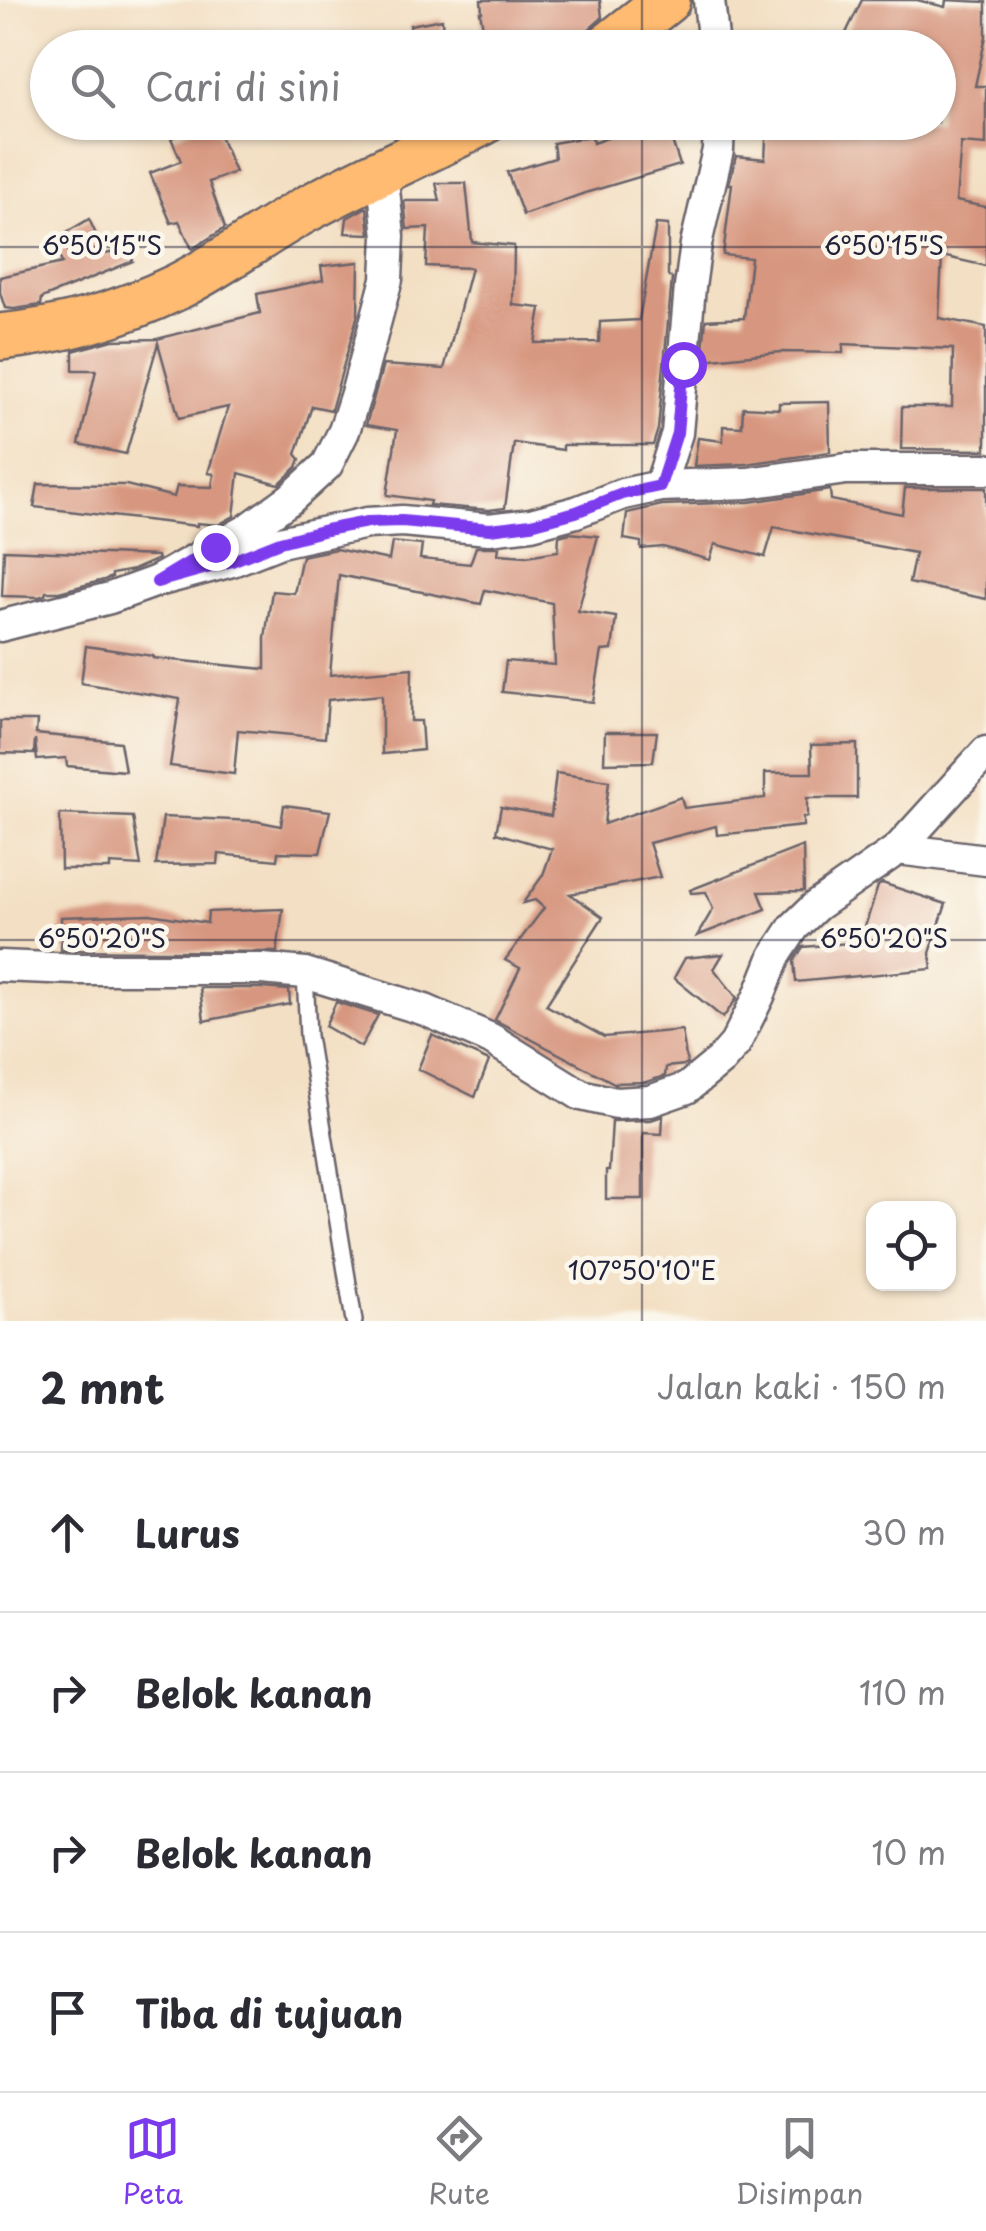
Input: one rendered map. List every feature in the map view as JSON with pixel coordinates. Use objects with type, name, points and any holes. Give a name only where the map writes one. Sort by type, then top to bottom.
[{"type":"main road","points":[[629,30],[668,0]]},
{"type":"main road","points":[[0,337],[42,332],[130,307],[179,286],[300,213],[446,140]]},
{"type":"street","points":[[709,0],[712,30]]},
{"type":"street","points":[[660,486],[677,433],[696,244],[718,140]]},
{"type":"street","points":[[157,582],[246,530],[290,499],[328,465],[354,402],[387,279],[389,236],[382,172]]},
{"type":"street","points":[[0,626],[110,598],[232,561],[280,542],[367,522],[490,529],[531,524],[622,494],[660,486],[748,483],[846,469],[986,470]]},
{"type":"street","points":[[0,966],[305,973],[458,1024],[491,1039],[581,1095],[616,1103],[650,1101],[687,1088],[721,1060],[735,1044],[775,956],[794,926],[898,849],[986,752]]},
{"type":"street","points":[[898,849],[986,860]]},
{"type":"lane","points":[[305,973],[308,1036],[354,1321]]},
{"type":"building","points":[[481,0],[600,0],[602,18],[588,30],[484,30]]},
{"type":"building","points":[[862,0],[917,0],[945,7],[946,0],[986,2],[986,36],[975,86],[986,86],[986,145],[961,143],[956,201],[986,207],[986,266],[942,256],[939,318],[986,327],[986,450],[901,449],[902,407],[952,407],[953,349],[843,344],[843,353],[781,352],[702,360],[706,320],[744,318],[751,258],[723,255],[729,184],[736,156],[765,159],[766,140],[956,140],[956,30],[847,30]]},
{"type":"building","points":[[442,19],[443,30],[411,30],[410,25]]},
{"type":"building","points":[[172,140],[222,140],[235,172],[209,182],[225,228],[192,249],[179,221],[171,223],[150,173],[181,161]]},
{"type":"building","points":[[672,140],[680,165],[523,215],[507,172],[555,158],[553,143]]},
{"type":"building","points":[[436,183],[466,183],[472,242],[514,246],[513,305],[541,308],[535,343],[599,342],[600,322],[639,320],[656,224],[668,225],[668,276],[672,278],[658,429],[653,445],[563,445],[563,450],[514,443],[505,508],[429,505],[430,501],[387,495],[397,430],[366,425],[383,365],[444,369],[471,268],[426,266],[428,228],[407,229],[404,201],[440,201]]},
{"type":"building","points":[[365,208],[370,234],[345,233],[347,218]]},
{"type":"building","points":[[89,219],[105,254],[129,249],[133,261],[42,298],[41,305],[5,308],[0,277],[62,263],[53,240]]},
{"type":"building","points":[[359,262],[358,314],[331,410],[312,406],[296,454],[300,459],[297,467],[279,484],[239,473],[234,516],[218,525],[197,526],[34,507],[38,484],[126,485],[174,497],[177,486],[212,487],[214,474],[208,473],[228,407],[179,418],[158,343],[126,454],[79,444],[96,370],[73,370],[73,351],[113,340],[157,339],[260,313],[257,294],[323,280],[321,266]]},
{"type":"building","points":[[829,402],[830,452],[746,464],[694,466],[698,438],[723,441],[723,426],[742,427],[743,407],[779,409],[779,403]]},
{"type":"building","points":[[905,488],[986,488],[986,599],[909,583],[915,553],[774,527],[765,557],[715,544],[710,560],[663,547],[641,549],[641,542],[624,539],[627,513],[662,505],[749,502],[830,490],[831,500],[902,514]]},
{"type":"building","points":[[559,536],[598,536],[578,611],[616,617],[612,650],[602,651],[593,702],[502,692],[506,661],[555,665],[552,603],[485,590],[481,604],[339,575],[330,675],[412,668],[411,721],[421,721],[423,750],[382,754],[382,695],[328,700],[325,738],[238,730],[234,774],[170,766],[180,699],[81,683],[86,646],[153,658],[265,669],[272,591],[294,593],[302,556],[336,549],[389,560],[392,542],[422,545],[420,559],[470,564],[476,547],[499,547],[498,554],[527,556],[558,551]]},
{"type":"building","points":[[4,550],[158,559],[104,580],[46,592],[39,597],[2,596]]},
{"type":"building","points":[[0,721],[37,721],[36,734],[120,742],[125,771],[67,766],[66,758],[37,760],[35,739],[34,754],[0,753]]},
{"type":"building","points":[[605,732],[657,732],[653,762],[604,763]]},
{"type":"building","points":[[857,744],[857,798],[807,798],[803,826],[717,835],[716,826],[649,843],[660,877],[570,894],[603,917],[546,1005],[604,1037],[682,1030],[687,1064],[666,1067],[665,1076],[646,1082],[614,1083],[495,1020],[520,968],[505,960],[544,908],[535,900],[523,903],[543,875],[552,849],[496,833],[501,807],[551,816],[556,773],[609,781],[604,824],[681,797],[684,808],[765,798],[765,773],[812,773],[811,745]]},
{"type":"building","points":[[284,805],[330,811],[320,853],[278,852],[277,860],[219,854],[218,864],[156,865],[163,817],[256,821],[281,826]]},
{"type":"building","points":[[60,814],[133,817],[141,866],[110,864],[110,869],[61,869]]},
{"type":"building","points":[[803,846],[804,891],[759,892],[766,909],[697,936],[713,909],[706,892],[690,890]]},
{"type":"building","points":[[882,883],[946,904],[930,953],[932,969],[796,982],[794,961],[803,947],[860,942]]},
{"type":"building","points":[[283,909],[277,952],[61,950],[61,917],[150,914],[207,923],[208,912]]},
{"type":"building","points":[[723,954],[714,969],[737,998],[723,1018],[674,978],[685,958]]},
{"type":"building","points":[[200,988],[289,990],[290,1004],[204,1021]]},
{"type":"building","points":[[336,1002],[378,1015],[361,1047],[325,1026]]},
{"type":"building","points":[[432,1035],[489,1061],[475,1097],[418,1069]]},
{"type":"building","points":[[663,1116],[662,1134],[643,1133],[643,1199],[606,1199],[612,1121]]},
{"type":"route","points":[[215,547],[157,582],[232,561],[280,542],[367,522],[490,529],[531,524],[622,494],[660,486],[677,433],[683,364]]}]
